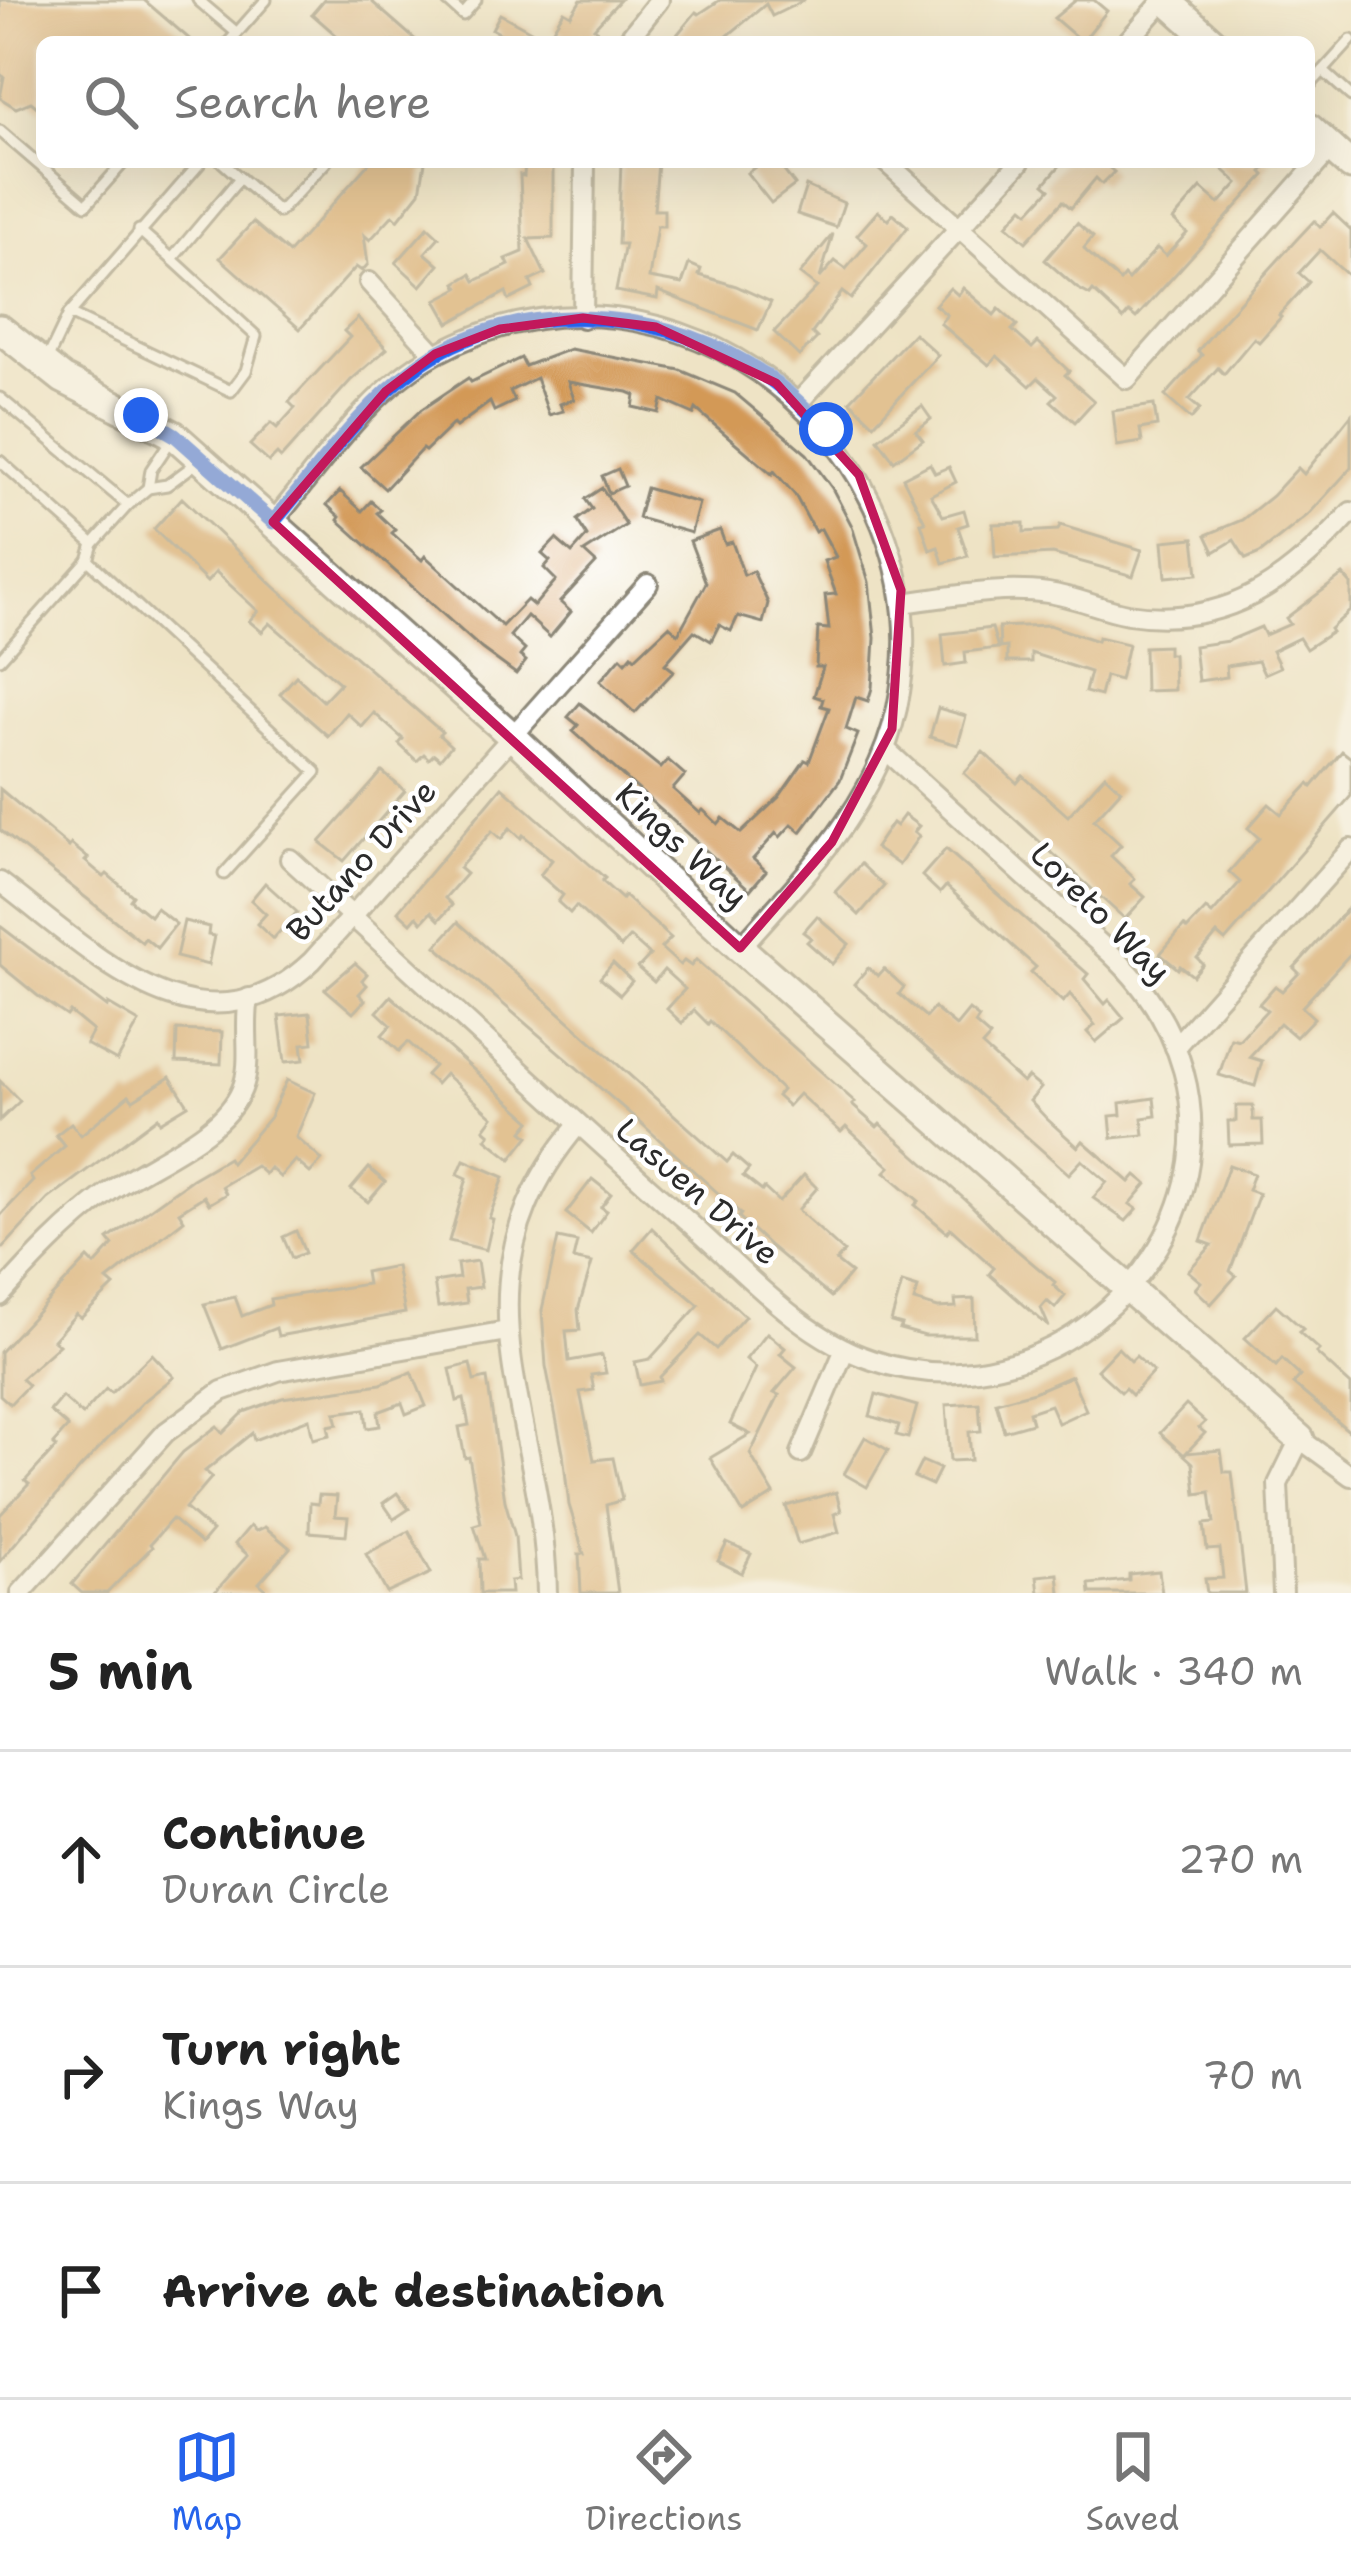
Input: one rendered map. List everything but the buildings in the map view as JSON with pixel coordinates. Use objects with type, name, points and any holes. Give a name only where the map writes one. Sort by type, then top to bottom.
[{"type":"street","points":[[631,36],[658,0]]},
{"type":"street","points":[[1132,36],[1165,0],[1206,36]]},
{"type":"street","points":[[892,168],[1127,379],[1345,159],[1315,133]]},
{"type":"street","points":[[583,318],[585,168]]},
{"type":"street","points":[[799,402],[1015,168]]},
{"type":"street","points":[[369,282],[435,354]]},
{"type":"street","points":[[273,522],[386,392],[435,354],[500,329],[583,318],[622,321],[688,336],[748,364],[799,402],[846,456],[887,536],[902,603],[902,674],[885,749],[858,806],[740,948]]},
{"type":"street","name":"Kings Way","points":[[0,329],[43,366],[175,435],[513,737],[740,948],[1300,1439]]},
{"type":"street","points":[[902,603],[1020,590],[1132,614],[1188,615],[1243,600],[1283,579],[1310,558],[1351,512]]},
{"type":"street","name":"Butano Drive","points":[[0,882],[144,987],[191,1002],[249,998],[283,984],[352,916],[648,584]]},
{"type":"street","name":"Loreto Way","points":[[885,749],[1120,964],[1152,1004],[1174,1047],[1184,1074],[1191,1124],[1185,1191],[1170,1231],[1127,1289]]},
{"type":"street","points":[[1174,1047],[1351,849]]},
{"type":"street","name":"Lasuen Drive","points":[[290,859],[578,1125],[802,1322],[845,1349],[917,1371],[990,1369],[1037,1355],[1080,1332],[1127,1289]]},
{"type":"street","points":[[0,1296],[74,1220],[140,1170],[222,1119],[246,1078],[244,1028],[249,998]]},
{"type":"street","points":[[547,1593],[543,1542],[507,1331],[507,1277],[519,1224],[549,1162],[578,1125]]},
{"type":"street","points":[[22,1593],[166,1432],[222,1391],[278,1371],[507,1331]]},
{"type":"street","points":[[801,1453],[845,1349]]},
{"type":"street","points":[[1283,1593],[1278,1484],[1300,1439],[1351,1476]]},
{"type":"lane","points":[[198,0],[231,36]]},
{"type":"lane","points":[[235,36],[266,0]]},
{"type":"lane","points":[[446,0],[463,15],[476,0]]},
{"type":"lane","points":[[1315,80],[1351,40]]},
{"type":"lane","points":[[1323,71],[1351,96]]},
{"type":"lane","points":[[2,136],[36,164]]},
{"type":"lane","points":[[41,168],[86,205],[119,168]]},
{"type":"lane","points":[[43,366],[69,314],[195,168]]},
{"type":"lane","points":[[229,168],[279,212],[320,168]]},
{"type":"lane","points":[[172,259],[240,178]]},
{"type":"lane","points":[[69,314],[231,391],[246,371],[256,336],[139,230]]},
{"type":"lane","points":[[0,398],[128,505]]},
{"type":"lane","points":[[148,488],[151,470],[175,435]]},
{"type":"lane","points":[[0,659],[88,560],[93,544],[128,505],[148,488],[167,484],[202,459]]},
{"type":"lane","points":[[0,460],[93,544]]},
{"type":"lane","points":[[88,560],[316,772],[224,874]]},
{"type":"highlighted area","points":[[583,318],[656,327],[776,383],[859,475],[901,590],[892,729],[832,842],[740,948],[273,522],[386,391],[435,354],[500,329]]},
{"type":"route","points":[[141,415],[175,435],[273,522],[386,392],[435,354],[500,329],[583,318],[656,327],[719,349],[776,383],[826,429]]}]
